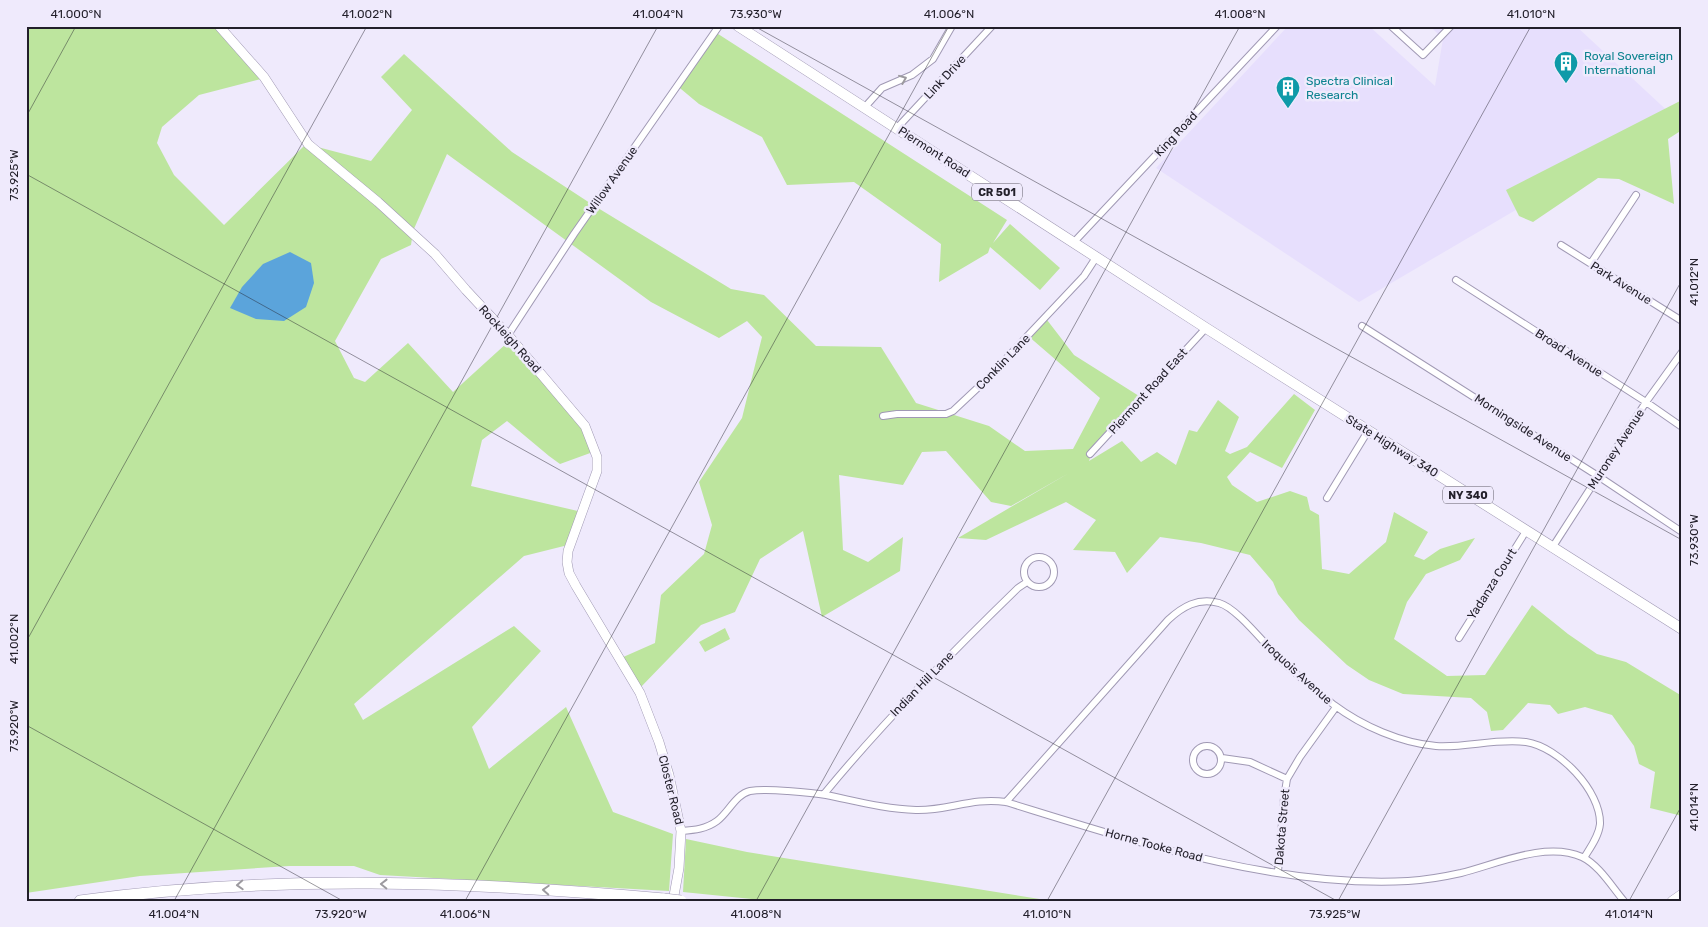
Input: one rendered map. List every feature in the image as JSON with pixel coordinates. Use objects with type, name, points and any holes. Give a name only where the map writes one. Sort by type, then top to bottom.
[{"type":"highway","points":[[80,901],[181,889],[295,883],[490,887],[681,901]]},
{"type":"main road","name":"Piermont Road","points":[[738,26],[1255,359]]},
{"type":"main road","name":"State Highway 340","points":[[1255,359],[1682,630]]},
{"type":"street","name":"Rockleigh Road","points":[[219,26],[264,77],[308,144],[378,202],[435,254],[508,335],[582,422],[597,458],[597,471],[571,542],[567,562],[569,573],[627,671],[648,712]]},
{"type":"street","name":"Willow Avenue","points":[[508,335],[574,234],[719,26]]},
{"type":"street","name":"Link Drive","points":[[897,128],[992,26]]},
{"type":"street","name":"King Road","points":[[1074,242],[1277,26]]},
{"type":"street","points":[[1391,26],[1423,55],[1451,26]]},
{"type":"street","points":[[865,107],[882,88],[912,75],[933,59],[950,27]]},
{"type":"street","points":[[1591,263],[1636,195]]},
{"type":"street","name":"Park Avenue","points":[[1561,245],[1682,321]]},
{"type":"street","name":"Conklin Lane","points":[[883,416],[897,414],[946,414],[953,411],[986,380],[1084,276],[1097,256]]},
{"type":"street","name":"Broad Avenue","points":[[1456,280],[1682,427]]},
{"type":"street","name":"Morningside Avenue","points":[[1362,326],[1598,476],[1682,532]]},
{"type":"street","name":"Piermont Road East","points":[[1090,454],[1206,328]]},
{"type":"street","name":"Muroney Avenue","points":[[1552,548],[1646,402],[1682,352]]},
{"type":"street","points":[[1327,498],[1368,431]]},
{"type":"street","name":"Yadanza Court","points":[[1459,638],[1526,531]]},
{"type":"street","points":[[1040,557],[1052,564],[1054,568],[1053,578],[1046,586],[1036,587],[1027,582],[1024,573],[1030,560],[1040,557]]},
{"type":"street","name":"Indian Hill Lane","points":[[824,794],[866,744],[938,667],[1018,588],[1027,582]]},
{"type":"street","name":"Iroquois Avenue","points":[[1006,802],[1168,620],[1181,608],[1192,603],[1204,601],[1219,603],[1233,610],[1284,664],[1336,707],[1385,733],[1435,746],[1510,740],[1529,743],[1547,750],[1565,762],[1593,795],[1599,811],[1600,826],[1595,840],[1584,858]]},
{"type":"street","name":"Dakota Street","points":[[1278,872],[1287,779],[1300,757],[1336,707]]},
{"type":"street","name":"Closter Road","points":[[648,712],[669,775],[681,831],[678,868],[669,900]]},
{"type":"street","points":[[1222,758],[1219,769],[1206,775],[1197,771],[1193,762],[1194,753],[1206,746],[1215,748],[1222,758],[1250,762],[1287,779]]},
{"type":"street","name":"Horne Tooke Road","points":[[681,831],[703,829],[718,820],[747,792],[765,790],[824,794],[871,805],[915,810],[936,809],[990,799],[1201,858],[1278,872],[1346,880],[1406,881],[1432,879],[1537,853],[1555,851],[1569,853],[1584,858],[1599,871],[1624,901]]},
{"type":"street","points":[[1672,901],[1682,894]]},
{"type":"shaded area","points":[[1288,26],[1369,26],[1435,86],[1443,39],[1430,26],[1576,26],[1674,117],[1359,302],[1156,168]]},
{"type":"green space","points":[[26,26],[215,26],[261,79],[199,95],[162,127],[157,143],[174,175],[224,225],[306,144],[371,161],[412,110],[381,77],[404,54],[512,152],[593,205],[731,289],[764,295],[816,346],[881,347],[916,403],[989,426],[1025,451],[1073,449],[1100,398],[1027,335],[1044,316],[1074,355],[1139,396],[1095,443],[1089,461],[1122,441],[1141,462],[1157,452],[1176,465],[1189,430],[1197,432],[1218,400],[1239,417],[1225,451],[1230,454],[1247,447],[1294,394],[1315,410],[1282,468],[1250,452],[1227,477],[1232,485],[1257,502],[1290,491],[1307,497],[1310,510],[1319,515],[1322,569],[1349,574],[1386,542],[1394,512],[1428,532],[1414,556],[1424,560],[1440,549],[1475,538],[1460,560],[1426,574],[1407,602],[1394,639],[1447,676],[1485,675],[1532,605],[1597,654],[1626,662],[1682,696],[1682,816],[1650,808],[1655,772],[1639,764],[1634,746],[1612,715],[1585,707],[1558,714],[1550,705],[1528,703],[1503,730],[1491,731],[1487,712],[1471,698],[1403,694],[1369,680],[1347,665],[1299,620],[1278,594],[1273,582],[1250,555],[1201,543],[1160,537],[1127,573],[1115,552],[1073,550],[1096,520],[1066,502],[986,540],[958,538],[1069,473],[1011,506],[991,502],[946,451],[922,452],[903,485],[839,475],[843,550],[868,562],[903,537],[900,571],[822,617],[803,531],[760,559],[735,612],[701,625],[638,690],[621,658],[655,643],[661,595],[704,554],[712,525],[699,482],[742,418],[762,337],[747,321],[719,338],[651,302],[447,154],[413,231],[411,245],[381,259],[335,341],[354,378],[365,382],[408,343],[453,392],[508,342],[581,422],[593,452],[560,464],[507,421],[482,440],[471,486],[582,512],[568,545],[524,556],[354,704],[363,720],[514,626],[541,651],[472,727],[489,769],[566,707],[613,812],[673,834],[669,891],[380,875],[354,866],[289,866],[140,876],[26,893]]},
{"type":"green space","points":[[715,32],[1007,220],[993,243],[1010,224],[1060,268],[1040,290],[990,247],[988,253],[939,282],[941,244],[854,182],[787,185],[762,137],[699,104],[675,84]]},
{"type":"green space","points":[[1682,100],[1682,130],[1668,139],[1674,204],[1619,179],[1598,178],[1533,222],[1519,216],[1506,190]]},
{"type":"green space","points":[[725,628],[730,639],[705,652],[699,642]]},
{"type":"green space","points":[[686,839],[747,852],[1052,901],[771,901],[683,892]]},
{"type":"water","points":[[290,252],[311,263],[314,283],[306,307],[284,321],[256,319],[230,308],[242,287],[263,264]]},
{"type":"place","name":"Royal Sovereign International","points":[[1566,84]]},
{"type":"place","name":"Spectra Clinical Research","points":[[1288,109]]}]
